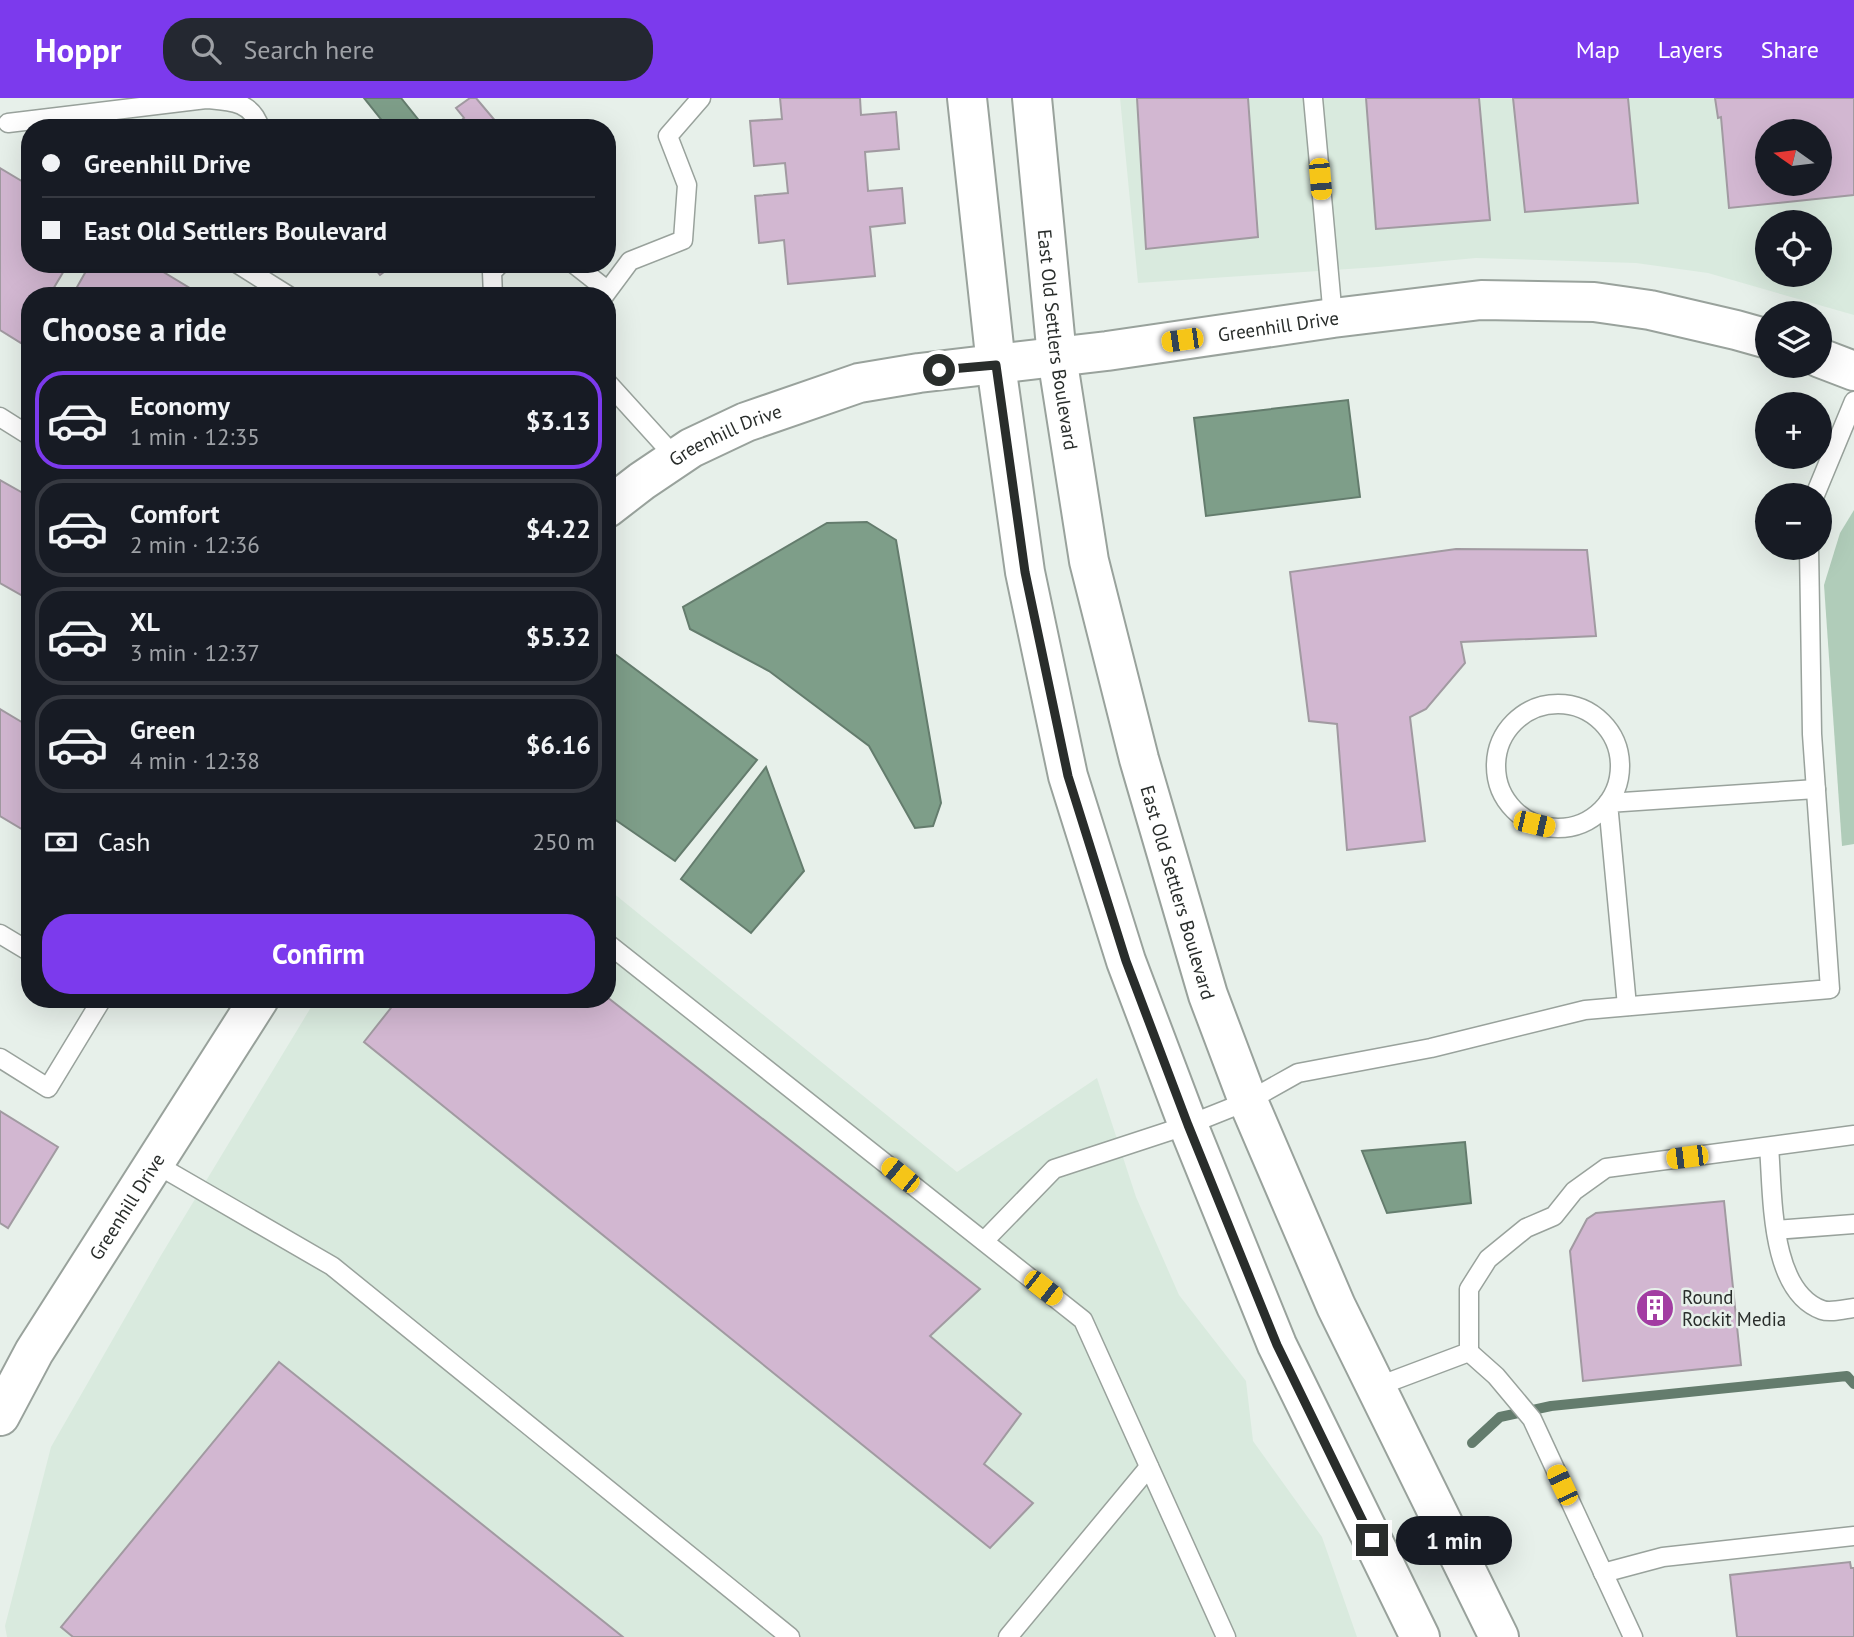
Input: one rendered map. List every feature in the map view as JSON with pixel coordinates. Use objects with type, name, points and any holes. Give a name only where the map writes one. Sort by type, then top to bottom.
[{"type":"main road","points":[[967,98],[996,365],[1025,572],[1068,776],[1126,961],[1188,1125],[1277,1345],[1420,1637]]},
{"type":"main road","name":"East Old Settlers Boulevard","points":[[1032,98],[1056,358],[1089,561],[1139,759],[1208,995],[1248,1101],[1336,1306],[1499,1637]]},
{"type":"main road","name":"Greenhill Drive","points":[[616,501],[691,448],[746,422],[859,383],[919,373],[1056,358],[1333,318],[1481,300],[1572,301],[1650,310],[1755,336]]},
{"type":"main road","points":[[1832,363],[1854,371]]},
{"type":"main road","name":"Greenhill Drive","points":[[0,1416],[34,1352],[253,1008]]},
{"type":"lane","points":[[610,287],[630,261],[684,240],[687,185],[668,136],[701,98]]},
{"type":"lane","points":[[1313,98],[1333,318]]},
{"type":"lane","points":[[22,119],[206,99],[235,101],[250,109],[257,119]]},
{"type":"lane","points":[[4,121],[21,130]]},
{"type":"lane","points":[[252,273],[274,287]]},
{"type":"lane","points":[[270,273],[271,285]]},
{"type":"lane","points":[[584,273],[599,287]]},
{"type":"lane","points":[[616,392],[677,458]]},
{"type":"lane","points":[[1820,483],[1854,401]]},
{"type":"lane","points":[[0,417],[21,430]]},
{"type":"lane","points":[[984,1241],[1054,1169],[1188,1125],[1248,1101],[1298,1073],[1431,1048],[1586,1010],[1830,989],[1812,734],[1809,560]]},
{"type":"lane","points":[[1627,1006],[1608,803],[1617,784],[1620,764],[1616,744],[1606,727],[1591,713],[1572,705],[1552,704],[1532,709],[1515,720],[1503,737],[1496,757],[1497,778],[1504,797],[1517,813],[1534,824],[1555,828],[1575,826],[1594,817],[1608,803],[1816,789]]},
{"type":"lane","points":[[0,934],[21,947]]},
{"type":"lane","points":[[616,950],[1083,1320],[1226,1637]]},
{"type":"lane","points":[[0,1058],[48,1088],[97,1008]]},
{"type":"lane","points":[[1633,1637],[1531,1419],[1496,1376],[1469,1352],[1469,1289],[1488,1259],[1526,1228],[1555,1216],[1574,1191],[1606,1168],[1854,1136]]},
{"type":"lane","points":[[1769,1147],[1778,1251],[1797,1294],[1823,1311],[1854,1308]]},
{"type":"lane","points":[[154,1163],[332,1266],[790,1637]]},
{"type":"lane","points":[[1776,1230],[1854,1224]]},
{"type":"lane","points":[[1376,1387],[1469,1352]]},
{"type":"lane","points":[[1008,1637],[1149,1467]]},
{"type":"lane","points":[[1603,1573],[1663,1557],[1854,1536]]},
{"type":"shaded area","points":[[364,98],[401,98],[418,119],[381,119]]},
{"type":"shaded area","points":[[1120,98],[1854,98],[1854,315],[1832,309],[1832,301],[1805,301],[1757,287],[1832,287],[1832,210],[1755,210],[1755,287],[1708,273],[1636,263],[1476,258],[1138,283]]},
{"type":"shaded area","points":[[1348,400],[1360,497],[1206,516],[1194,418]]},
{"type":"shaded area","points":[[1854,510],[1854,844],[1842,846],[1824,585],[1840,533]]},
{"type":"shaded area","points":[[867,522],[896,540],[941,803],[933,826],[915,828],[869,746],[769,671],[690,629],[683,607],[827,523]]},
{"type":"shaded area","points":[[616,655],[757,760],[675,861],[616,820]]},
{"type":"shaded area","points":[[766,767],[804,871],[751,933],[681,879]]},
{"type":"shaded area","points":[[616,895],[957,1172],[1097,1078],[1136,1197],[1179,1295],[1246,1381],[1253,1441],[1322,1537],[1357,1637],[7,1637],[5,1626],[51,1447],[160,1257],[311,1008],[616,1008]]},
{"type":"shaded area","points":[[1465,1142],[1471,1203],[1387,1213],[1362,1151]]},
{"type":"building","points":[[470,98],[476,98],[494,119],[463,119],[456,108]]},
{"type":"building","points":[[780,98],[860,98],[861,115],[896,112],[899,149],[865,152],[868,191],[902,188],[905,223],[870,227],[875,276],[788,284],[784,240],[759,243],[755,196],[788,193],[785,163],[754,166],[750,121],[782,119]]},
{"type":"building","points":[[1137,98],[1248,98],[1258,237],[1146,249]]},
{"type":"building","points":[[1366,98],[1479,98],[1490,220],[1376,229]]},
{"type":"building","points":[[1513,98],[1628,98],[1638,203],[1525,212]]},
{"type":"building","points":[[1715,98],[1854,98],[1854,195],[1729,208],[1721,117],[1718,118]]},
{"type":"building","points":[[0,168],[21,181],[21,273],[63,273],[54,287],[21,287],[21,343],[0,330]]},
{"type":"building","points":[[85,273],[165,273],[188,287],[77,287]]},
{"type":"building","points":[[0,480],[21,492],[21,595],[0,583]]},
{"type":"building","points":[[1456,549],[1587,550],[1596,636],[1461,642],[1465,663],[1426,709],[1410,717],[1425,841],[1347,850],[1337,724],[1309,721],[1290,572]]},
{"type":"building","points":[[0,709],[21,722],[21,829],[0,816]]},
{"type":"building","points":[[616,1004],[980,1289],[930,1336],[1021,1414],[984,1464],[1033,1503],[990,1548],[364,1042],[391,1008],[616,1008]]},
{"type":"building","points":[[0,1111],[58,1147],[8,1228],[0,1223]]},
{"type":"building","name":"Round Rockit Media","points":[[1724,1201],[1741,1365],[1583,1381],[1570,1251],[1587,1219],[1596,1213]]},
{"type":"building","points":[[279,1362],[623,1637],[73,1637],[61,1627]]},
{"type":"building","points":[[1850,1562],[1851,1568],[1854,1568],[1854,1637],[1737,1637],[1730,1575]]},
{"type":"waterway","points":[[1472,1443],[1500,1417],[1551,1406],[1847,1376],[1854,1384]]},
{"type":"place","name":"Round Rockit Media","points":[[1655,1308]]},
{"type":"route","points":[[939,370],[996,365],[1025,572],[1068,776],[1126,961],[1188,1125],[1277,1345],[1372,1540]]}]
